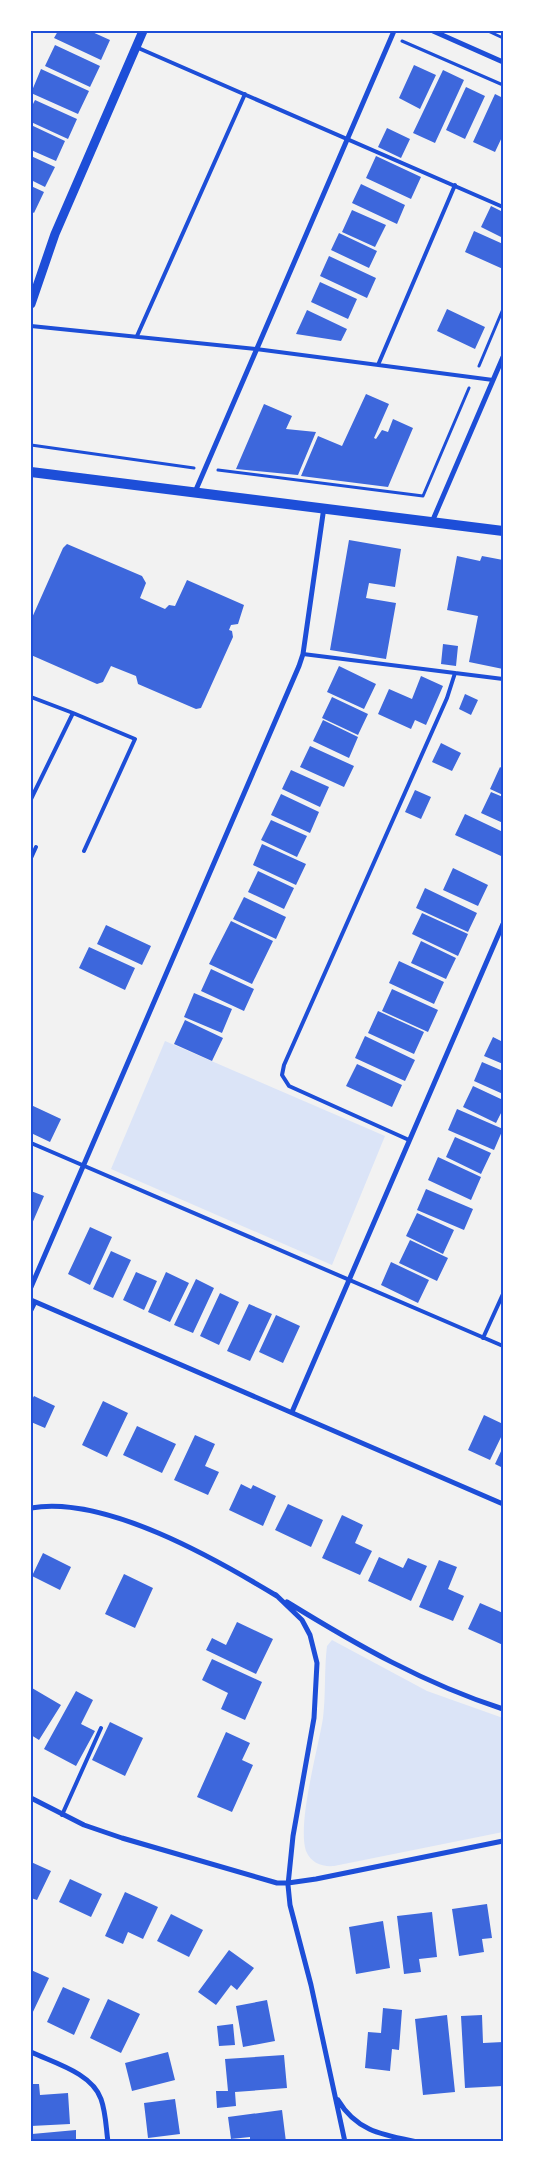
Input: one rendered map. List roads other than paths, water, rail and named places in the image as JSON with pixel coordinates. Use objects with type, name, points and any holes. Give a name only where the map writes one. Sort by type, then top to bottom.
[{"type":"main road","points":[[31,472],[324,507],[503,531]]},
{"type":"street","points":[[31,282],[61,220],[143,31]]},
{"type":"street","points":[[433,31],[503,62]]},
{"type":"street","points":[[195,492],[393,34]]},
{"type":"street","points":[[31,304],[61,220]]},
{"type":"street","points":[[432,522],[503,357]]},
{"type":"street","points":[[31,1287],[303,654],[324,507]]},
{"type":"street","points":[[292,1412],[503,924]]},
{"type":"street","points":[[31,1310],[33,1301],[503,1504]]},
{"type":"street","points":[[31,1508],[57,1506],[79,1509],[126,1521],[202,1554],[402,1669],[457,1693],[503,1709]]},
{"type":"street","points":[[276,1595],[302,1620],[310,1635],[317,1663],[314,1718],[293,1836],[288,1883],[290,1905],[311,1986],[345,2142]]},
{"type":"street","points":[[31,1798],[62,1815],[122,1838],[268,1881],[288,1883],[503,1841]]},
{"type":"street","points":[[31,2052],[81,2076],[93,2085],[100,2098],[108,2142]]},
{"type":"street","points":[[335,2094],[352,2120],[360,2125],[387,2135],[418,2142]]},
{"type":"lane","points":[[136,47],[503,207]]},
{"type":"lane","points":[[138,336],[245,94]]},
{"type":"lane","points":[[378,365],[455,185]]},
{"type":"lane","points":[[31,326],[256,349],[493,380]]},
{"type":"lane","points":[[303,654],[503,679]]},
{"type":"lane","points":[[409,1140],[289,1086],[282,1075],[284,1065],[447,698],[455,673]]},
{"type":"lane","points":[[31,697],[135,739],[84,851]]},
{"type":"lane","points":[[31,799],[73,713]]},
{"type":"lane","points":[[31,858],[36,848]]},
{"type":"lane","points":[[31,1142],[503,1346]]},
{"type":"lane","points":[[483,1338],[503,1294]]},
{"type":"lane","points":[[62,1815],[101,1728]]}]
